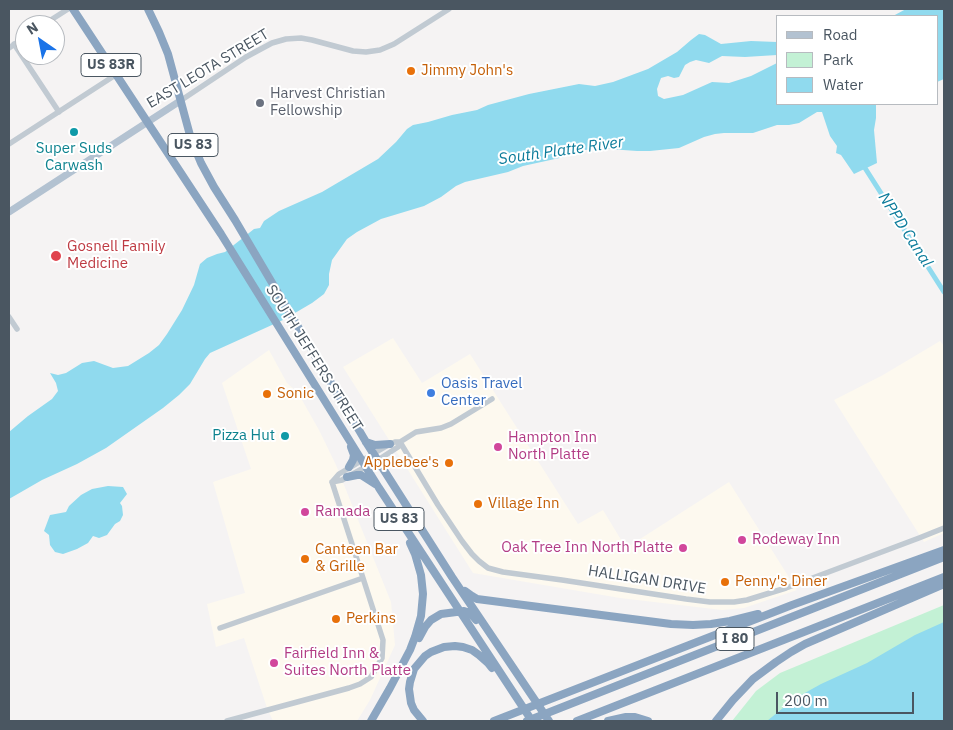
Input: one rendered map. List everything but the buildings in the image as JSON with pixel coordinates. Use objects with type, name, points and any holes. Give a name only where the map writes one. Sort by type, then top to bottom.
[{"type":"highway","name":"SOUTH JEFFERS STREET","points":[[73,9],[221,234],[379,488],[532,721]]},
{"type":"highway","name":"US 83","points":[[148,9],[164,42],[180,101]]},
{"type":"highway","name":"SOUTH JEFFERS STREET","points":[[180,101],[200,163],[214,187],[366,442],[452,577],[549,721]]},
{"type":"highway","points":[[348,438],[354,455],[350,467]]},
{"type":"highway","points":[[366,442],[375,445],[390,444]]},
{"type":"highway","points":[[347,477],[361,475],[379,488]]},
{"type":"highway","points":[[390,688],[415,637],[423,605],[420,569],[401,522]]},
{"type":"highway","points":[[494,721],[792,605],[944,550]]},
{"type":"highway","name":"I 80","points":[[527,721],[944,557]]},
{"type":"highway","points":[[452,577],[469,594],[477,599],[693,626],[730,621],[792,605]]},
{"type":"highway","name":"I 80","points":[[577,721],[944,577]]},
{"type":"highway","points":[[716,721],[753,679],[790,652],[944,584]]},
{"type":"highway","points":[[371,721],[404,666],[421,633],[428,623],[441,614],[459,610],[468,612],[493,644],[504,654]]},
{"type":"highway","points":[[423,721],[411,703],[409,689],[411,675],[425,656],[444,646],[455,646],[472,650],[488,663],[517,698]]},
{"type":"highway","points":[[608,721],[626,716],[635,716],[648,721]]},
{"type":"main road","name":"EAST LEOTA STREET","points":[[9,212],[180,101]]},
{"type":"street","name":"EAST LEOTA STREET","points":[[180,101],[246,57],[272,43],[286,39],[301,38],[353,51],[380,50],[394,44],[449,9]]},
{"type":"street","points":[[11,46],[58,112]]},
{"type":"street","points":[[9,144],[117,74]]},
{"type":"street","points":[[9,317],[16,330]]},
{"type":"street","points":[[376,457],[390,444],[400,442],[416,432],[441,428],[452,424],[492,399]]},
{"type":"street","points":[[332,482],[339,474],[350,467],[398,448],[400,442]]},
{"type":"street","name":"HALLIGAN DRIVE","points":[[400,442],[438,505],[472,554],[488,568],[503,572],[686,599],[734,602],[786,588],[944,528]]},
{"type":"street","points":[[332,482],[347,477],[364,463]]},
{"type":"street","points":[[227,721],[360,684],[371,677],[382,658],[383,640],[332,482]]},
{"type":"street","points":[[220,628],[363,578]]},
{"type":"shaded area","points":[[393,338],[422,383],[470,354],[578,524],[603,510],[626,548],[729,482],[797,590],[744,608],[722,610],[620,598],[473,573],[343,367]]},
{"type":"shaded area","points":[[940,341],[944,346],[944,533],[924,542],[834,400],[883,375]]},
{"type":"shaded area","points":[[269,350],[287,383],[298,393],[336,465],[391,602],[395,645],[370,700],[357,721],[273,721],[244,638],[216,647],[207,604],[245,593],[213,482],[251,469],[222,383]]},
{"type":"green space","points":[[944,605],[944,721],[732,721],[756,691],[780,673]]},
{"type":"water","points":[[906,9],[944,9],[944,79],[938,82],[938,15],[895,15]]},
{"type":"water","name":"South Platte River","points":[[699,34],[705,35],[721,44],[751,41],[776,42],[776,55],[722,56],[709,63],[696,60],[690,62],[685,65],[679,77],[668,76],[661,78],[657,89],[658,96],[664,99],[683,95],[712,82],[729,83],[751,76],[776,64],[776,105],[876,105],[874,130],[877,163],[854,174],[841,155],[836,153],[837,146],[830,136],[822,112],[817,112],[799,123],[777,125],[753,133],[715,134],[679,148],[650,151],[583,150],[564,157],[465,182],[424,206],[381,219],[357,232],[347,239],[332,260],[329,285],[324,294],[283,320],[210,353],[190,384],[163,408],[106,448],[9,499],[9,432],[52,399],[58,391],[50,373],[58,375],[66,373],[82,363],[94,361],[113,368],[128,366],[149,353],[159,345],[182,310],[194,285],[200,264],[207,258],[225,252],[254,229],[260,228],[264,221],[279,211],[322,192],[378,159],[413,125],[477,110],[488,105],[529,94],[579,84],[595,86],[613,82],[648,69],[677,52]]},
{"type":"water","points":[[108,486],[123,487],[127,494],[120,503],[123,515],[120,521],[115,524],[107,535],[99,538],[93,536],[88,543],[63,554],[55,552],[50,545],[49,535],[44,531],[50,515],[66,512],[69,506],[81,495],[92,489]]},
{"type":"water","points":[[944,622],[944,721],[767,721],[794,699],[821,684],[867,663],[915,635]]},
{"type":"waterway","name":"NPPD Canal","points":[[865,168],[944,292]]},
{"type":"place","name":"Jimmy John's","points":[[411,71]]},
{"type":"place","name":"Harvest Christian Fellowship","points":[[260,103]]},
{"type":"place","name":"Super Suds Carwash","points":[[74,132]]},
{"type":"place","name":"Gosnell Family Medicine","points":[[56,256]]},
{"type":"place","name":"Oasis Travel Center","points":[[431,393]]},
{"type":"place","name":"Sonic","points":[[267,394]]},
{"type":"place","name":"Pizza Hut","points":[[285,436]]},
{"type":"place","name":"Hampton Inn North Platte","points":[[498,447]]},
{"type":"place","name":"Applebee's","points":[[449,463]]},
{"type":"place","name":"Village Inn","points":[[478,504]]},
{"type":"place","name":"Ramada","points":[[305,512]]},
{"type":"place","name":"Rodeway Inn","points":[[742,540]]},
{"type":"place","name":"Oak Tree Inn North Platte","points":[[683,548]]},
{"type":"place","name":"Canteen Bar & Grille","points":[[305,559]]},
{"type":"place","name":"Penny's Diner","points":[[725,582]]},
{"type":"place","name":"Perkins","points":[[336,619]]},
{"type":"place","name":"Fairfield Inn & Suites North Platte","points":[[274,663]]}]
